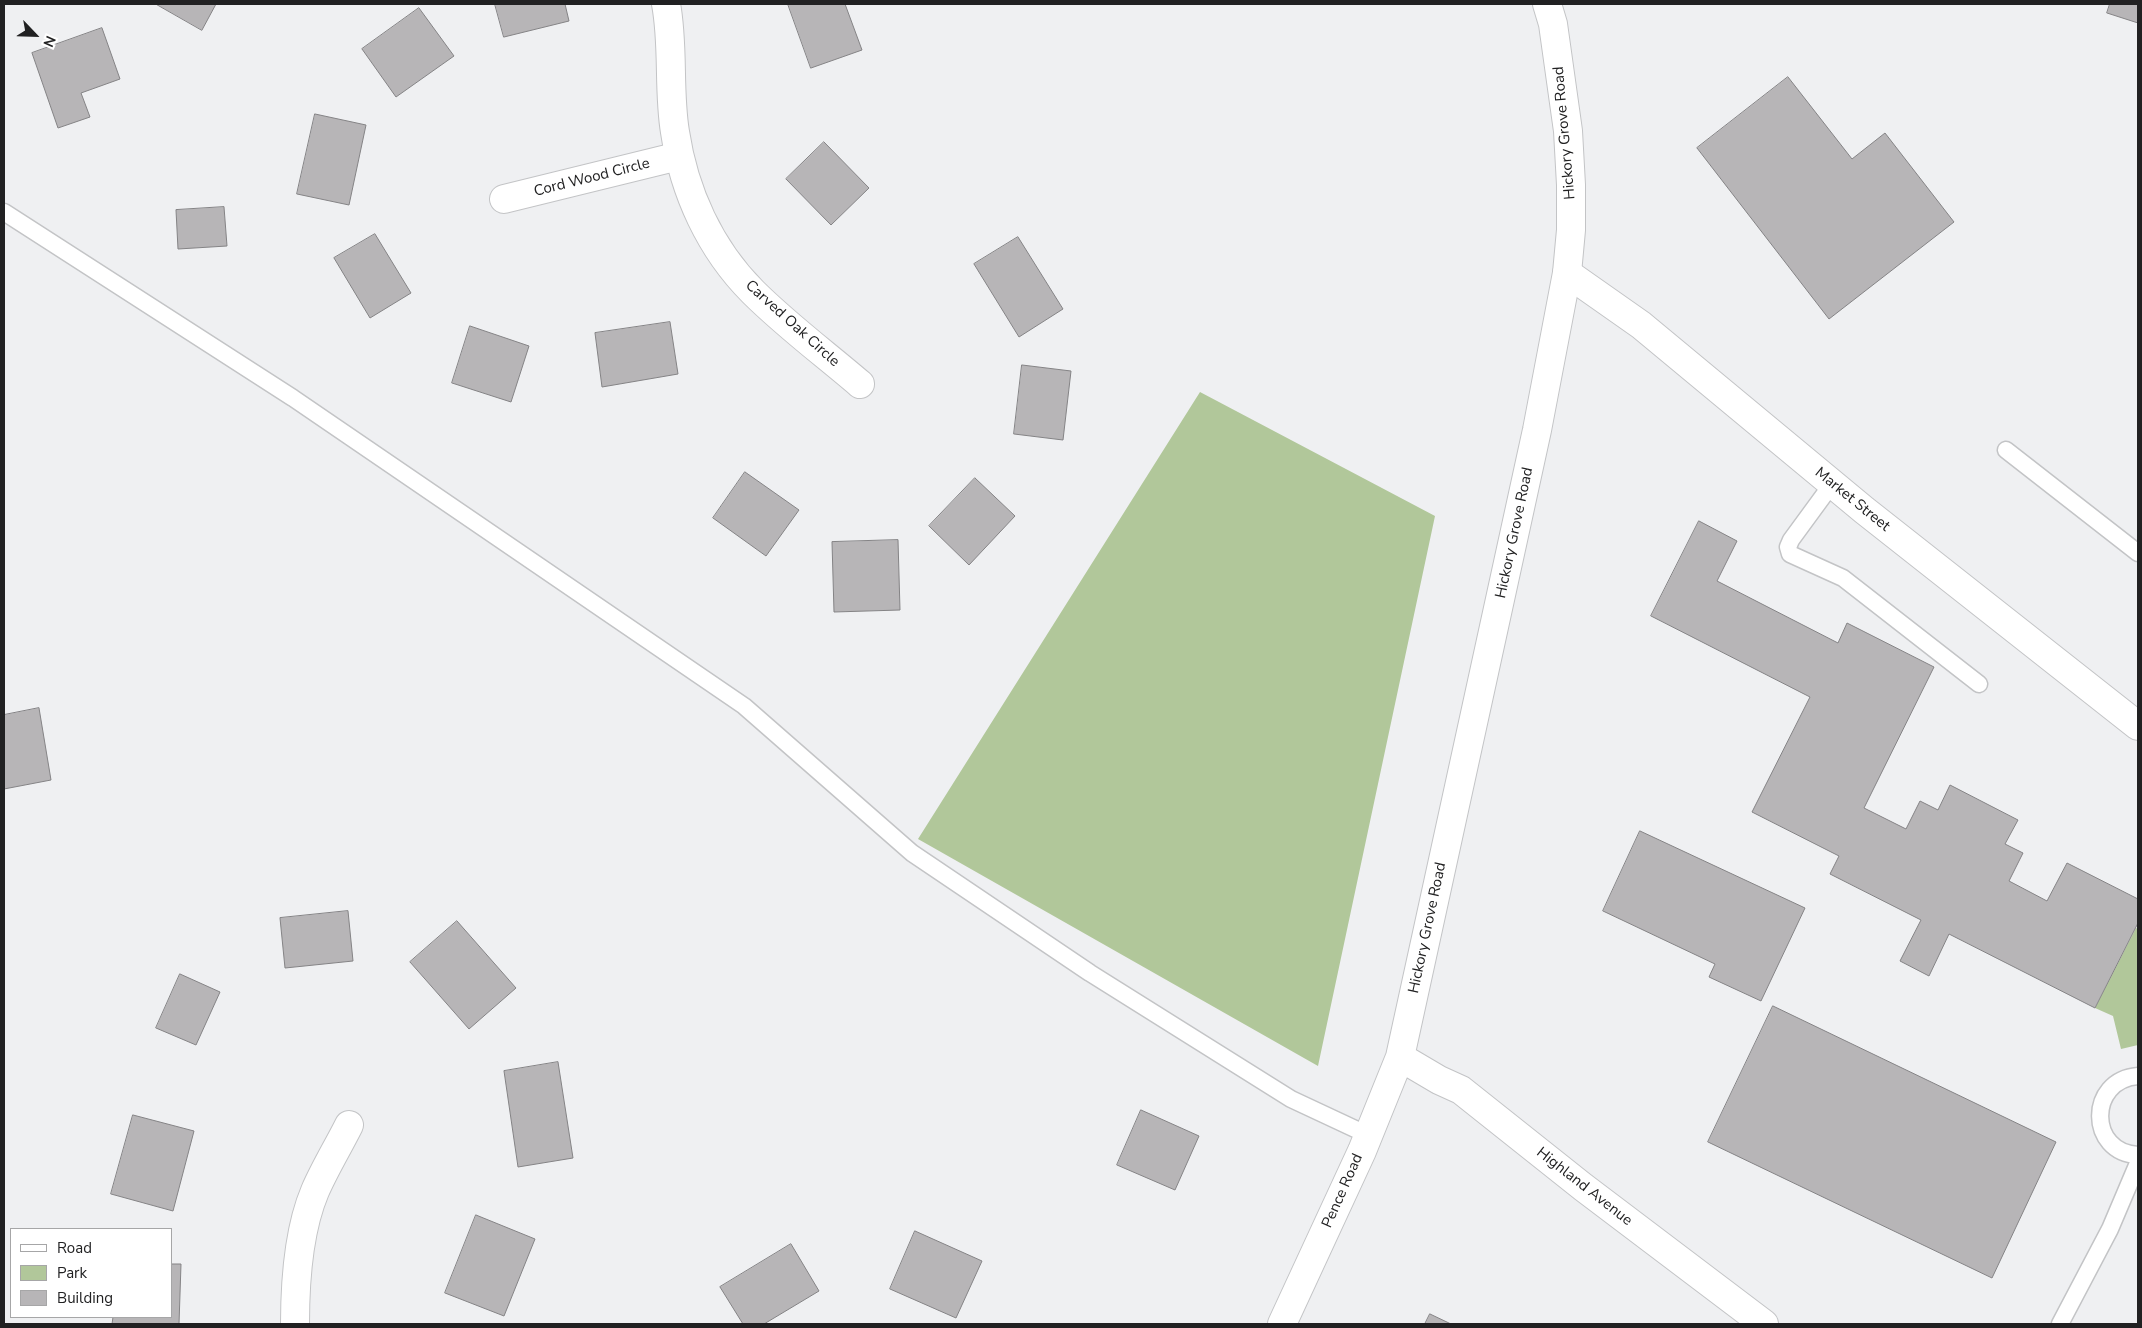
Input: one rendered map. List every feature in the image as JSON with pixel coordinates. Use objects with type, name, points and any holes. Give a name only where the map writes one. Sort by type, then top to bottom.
[{"type":"street","name":"Carved Oak Circle","points":[[666,4],[671,29],[674,129],[686,183],[696,209],[723,256],[753,292],[860,384]]},
{"type":"street","name":"Hickory Grove Road","points":[[1400,1056],[1535,440],[1567,273],[1571,230],[1568,131],[1558,54],[1547,4]]},
{"type":"street","name":"Cord Wood Circle","points":[[504,199],[679,156]]},
{"type":"street","name":"Market Street","points":[[1567,273],[1641,325],[1832,484],[2138,726]]},
{"type":"street","name":"Pence Road","points":[[1282,1324],[1368,1135],[1400,1056]]},
{"type":"street","name":"Highland Avenue","points":[[1400,1056],[1439,1080],[1461,1090],[1582,1187],[1764,1324]]},
{"type":"street","points":[[295,1324],[298,1266],[307,1214],[315,1191],[349,1125]]},
{"type":"lane","points":[[4,212],[293,398],[744,706],[912,853],[1082,968],[1291,1099],[1368,1135]]},
{"type":"lane","points":[[2006,450],[2138,553]]},
{"type":"lane","points":[[1832,484],[1791,540],[1788,547],[1790,554],[1844,578],[1979,684]]},
{"type":"lane","points":[[2138,1076],[2119,1081],[2110,1089],[2102,1101],[2100,1114],[2101,1128],[2108,1140],[2117,1149],[2129,1155],[2138,1155]]},
{"type":"lane","points":[[2060,1324],[2110,1229],[2138,1163]]},
{"type":"green space","points":[[1200,392],[1435,516],[1318,1066],[918,839]]},
{"type":"green space","points":[[2136,928],[2138,929],[2138,1045],[2121,1049],[2113,1016],[2095,1008]]},
{"type":"building","points":[[156,4],[216,4],[202,30]]},
{"type":"building","points":[[495,4],[565,4],[569,21],[504,37]]},
{"type":"building","points":[[788,4],[845,4],[862,50],[811,68]]},
{"type":"building","points":[[2110,4],[2138,4],[2138,23],[2107,13]]},
{"type":"building","points":[[419,8],[454,56],[396,97],[362,49]]},
{"type":"building","points":[[102,28],[120,79],[81,93],[90,117],[58,128],[32,53]]},
{"type":"building","points":[[1788,77],[1852,159],[1885,133],[1954,222],[1829,319],[1697,148]]},
{"type":"building","points":[[315,114],[366,125],[349,205],[297,194]]},
{"type":"building","points":[[824,142],[869,188],[831,225],[786,179]]},
{"type":"building","points":[[224,207],[227,246],[178,249],[176,210]]},
{"type":"building","points":[[375,234],[411,293],[370,318],[334,258]]},
{"type":"building","points":[[1018,237],[1063,309],[1019,337],[974,264]]},
{"type":"building","points":[[670,322],[678,374],[602,387],[595,333]]},
{"type":"building","points":[[470,326],[529,346],[511,402],[452,383]]},
{"type":"building","points":[[1022,365],[1071,371],[1063,440],[1014,434]]},
{"type":"building","points":[[745,472],[799,510],[766,556],[713,518]]},
{"type":"building","points":[[975,478],[1015,516],[969,565],[929,526]]},
{"type":"building","points":[[1699,521],[1737,541],[1717,581],[1838,643],[1847,623],[1934,667],[1864,808],[1906,829],[1920,801],[1938,810],[1950,785],[2018,820],[2005,844],[2023,853],[2009,881],[2047,901],[2067,863],[2138,899],[2138,923],[2095,1008],[1949,934],[1929,976],[1900,961],[1921,920],[1830,874],[1839,856],[1752,812],[1810,697],[1651,616]]},
{"type":"building","points":[[898,540],[900,610],[834,612],[832,542]]},
{"type":"building","points":[[39,708],[51,780],[4,789],[4,715]]},
{"type":"building","points":[[1640,831],[1805,908],[1761,1001],[1709,977],[1715,964],[1603,911]]},
{"type":"building","points":[[348,911],[353,961],[285,968],[280,918]]},
{"type":"building","points":[[457,921],[516,988],[469,1029],[410,962]]},
{"type":"building","points":[[180,974],[220,992],[196,1045],[156,1028]]},
{"type":"building","points":[[1773,1006],[2056,1142],[1992,1278],[1708,1142]]},
{"type":"building","points":[[558,1062],[573,1158],[518,1167],[504,1071]]},
{"type":"building","points":[[1141,1110],[1199,1136],[1175,1190],[1117,1165]]},
{"type":"building","points":[[133,1115],[194,1131],[173,1211],[111,1194]]},
{"type":"building","points":[[476,1215],[535,1239],[504,1316],[445,1293]]},
{"type":"building","points":[[915,1231],[982,1261],[956,1318],[890,1289]]},
{"type":"building","points":[[791,1244],[819,1291],[764,1324],[743,1324],[720,1287]]},
{"type":"building","points":[[172,1264],[181,1264],[179,1324],[112,1324],[113,1318],[172,1318]]},
{"type":"building","points":[[1430,1314],[1451,1324],[1425,1324]]}]
